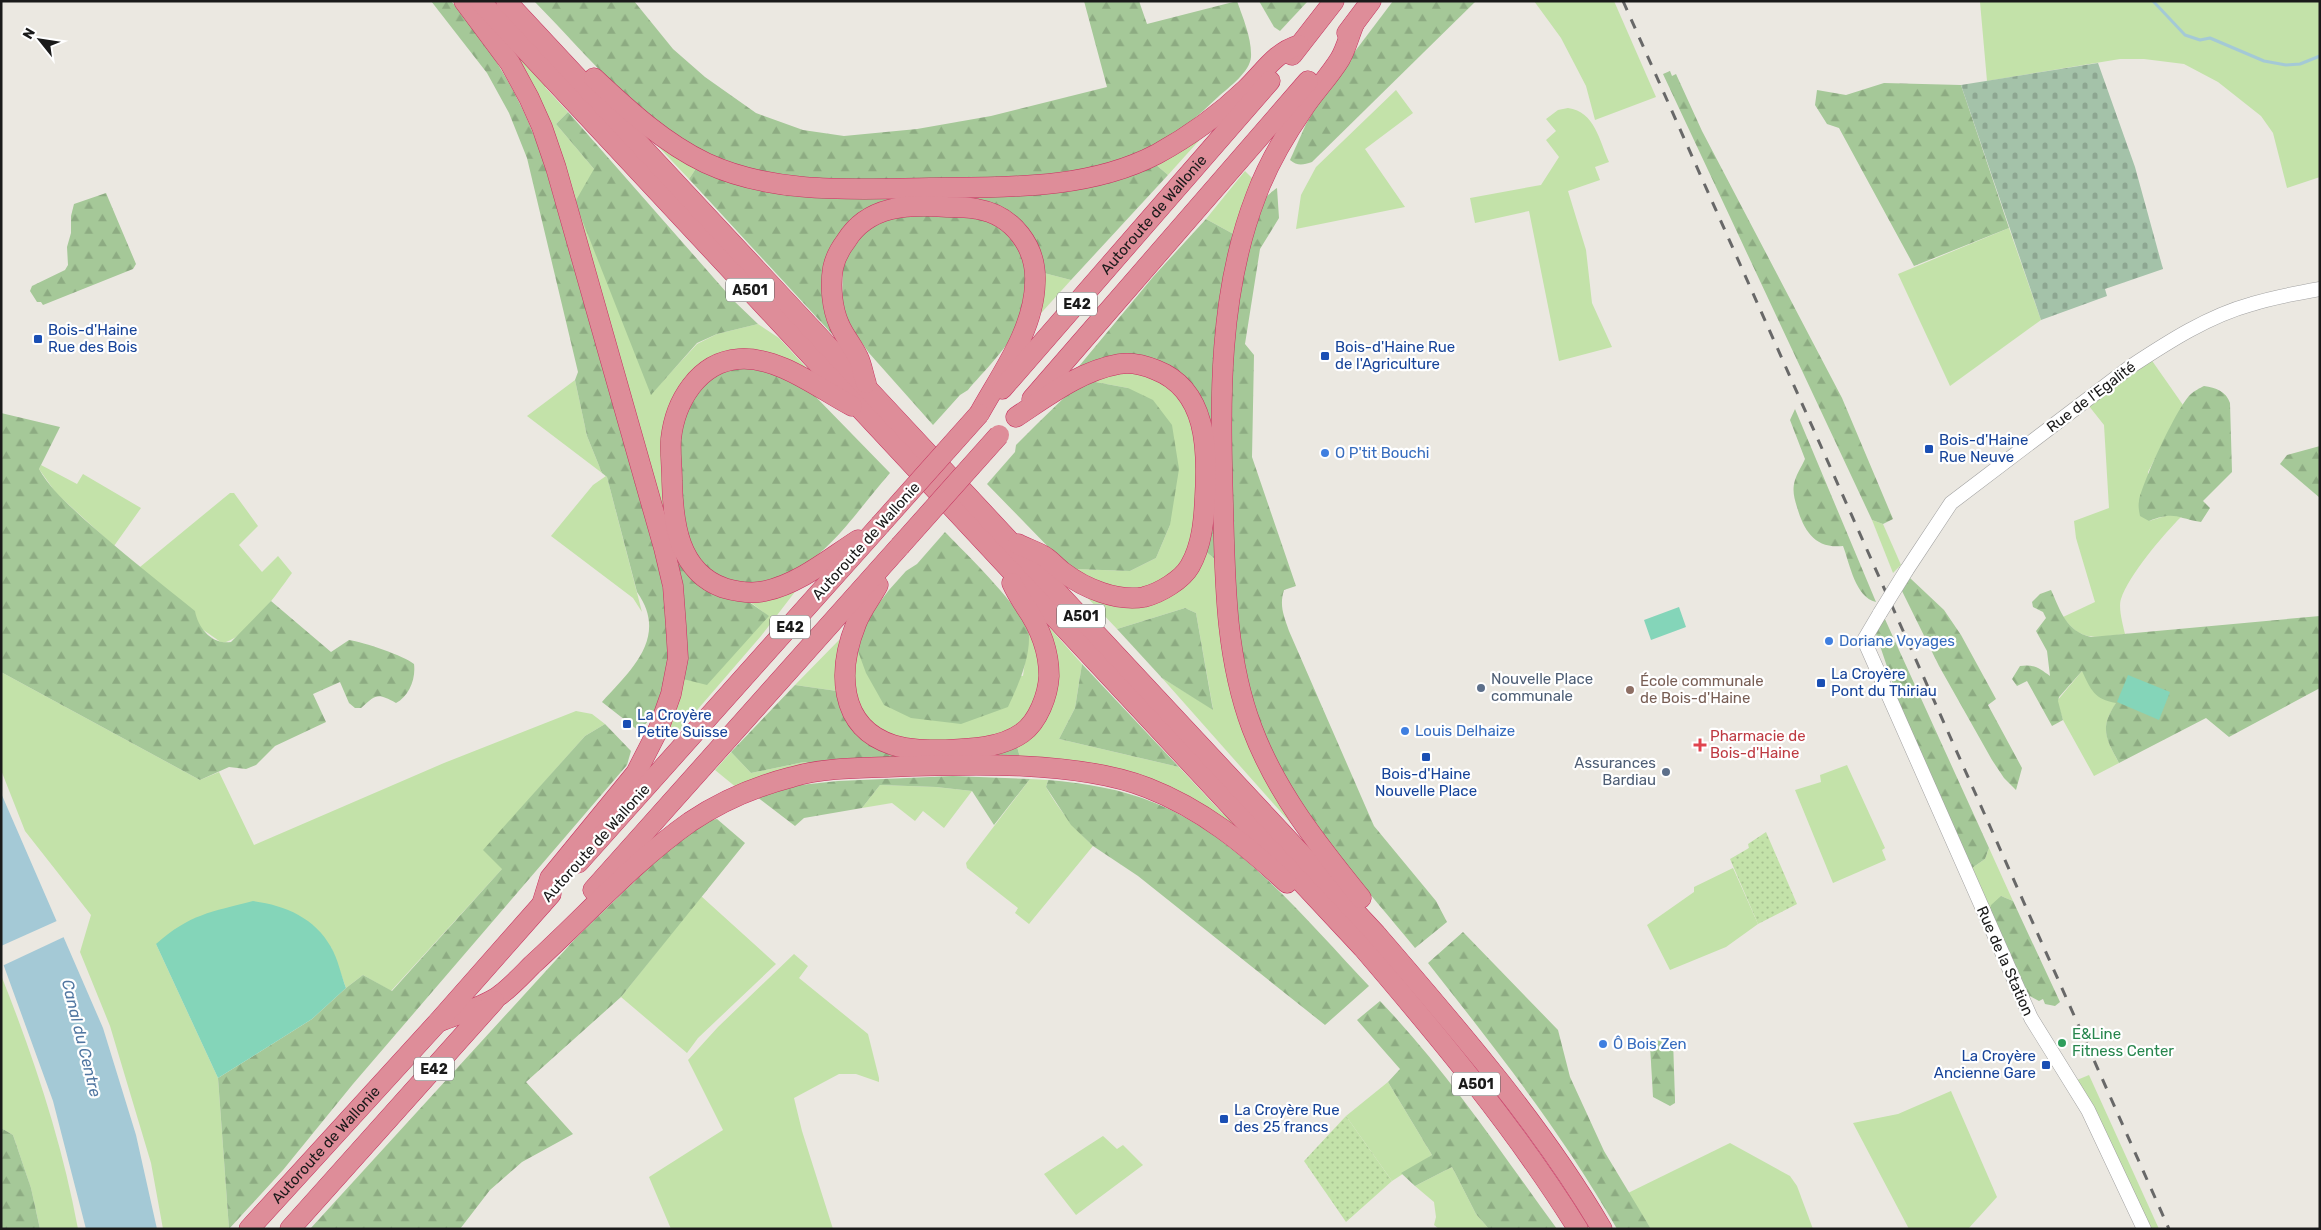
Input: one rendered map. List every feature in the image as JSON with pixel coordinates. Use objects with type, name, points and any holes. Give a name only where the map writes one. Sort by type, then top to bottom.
[{"type":"highway","points":[[464,1],[510,63],[529,98],[542,128],[567,206],[664,548],[673,586],[678,658],[671,694],[642,778]]},
{"type":"highway","name":"A501","points":[[480,1],[1005,565],[1370,941],[1458,1028],[1516,1102],[1571,1178],[1602,1229]]},
{"type":"highway","name":"A501","points":[[506,1],[1010,541],[1370,941],[1442,1040],[1501,1116],[1554,1190],[1578,1229]]},
{"type":"highway","name":"Autoroute de Wallonie","points":[[249,1229],[438,1022],[542,904],[642,778],[682,747],[979,414],[1247,98],[1334,1]]},
{"type":"highway","points":[[438,1022],[498,997],[578,923],[652,850],[692,821],[717,806],[744,794],[791,777],[832,769],[993,765],[1067,770],[1146,787],[1173,800],[1232,834],[1287,882],[1335,931],[1370,941],[1370,910],[1303,823],[1266,761],[1243,701],[1231,645],[1227,606],[1223,517],[1222,381],[1228,302],[1235,264],[1244,228],[1264,176],[1300,102],[1340,59],[1354,24],[1371,1]]},
{"type":"highway","points":[[537,34],[565,48],[633,114],[661,136],[690,154],[707,163],[738,174],[801,187],[850,189],[1016,187],[1058,183],[1100,175],[1128,167],[1156,154],[1208,120],[1247,98]]},
{"type":"highway","name":"Autoroute de Wallonie","points":[[290,1229],[1016,417],[1256,142],[1300,102]]},
{"type":"highway","points":[[867,387],[858,357],[839,325],[832,290],[834,268],[840,249],[853,228],[867,218],[894,207],[928,205],[978,209],[1012,225],[1025,240],[1033,258],[1035,283],[1030,314],[979,414]]},
{"type":"highway","points":[[865,413],[777,365],[749,359],[736,359],[720,364],[696,379],[678,408],[672,439],[673,514],[679,539],[696,570],[718,586],[749,593],[766,591],[790,582],[880,525]]},
{"type":"highway","points":[[1010,541],[1044,556],[1063,573],[1095,590],[1119,596],[1143,597],[1161,591],[1190,568],[1200,541],[1207,467],[1204,431],[1194,404],[1182,387],[1162,372],[1142,364],[1120,364],[1095,370],[1067,384],[1016,417]]},
{"type":"highway","points":[[900,546],[856,622],[846,654],[844,684],[851,710],[866,729],[892,745],[909,748],[963,749],[1006,741],[1024,732],[1041,706],[1047,692],[1049,674],[1041,634],[1017,595],[1005,565]]},
{"type":"street","name":"Rue de l'Egalité","points":[[1866,637],[1906,570],[1951,503],[2130,367],[2160,347],[2210,320],[2252,304],[2320,289]]},
{"type":"street","name":"Rue de la Station","points":[[1866,637],[1882,685],[2031,1018],[2088,1110],[2144,1229]]},
{"type":"green space","points":[[431,1],[451,1],[466,19],[505,76],[535,137],[543,159],[657,558],[668,625],[669,649],[667,672],[662,694],[653,714],[639,731],[602,702],[624,678],[642,652],[648,638],[649,624],[646,608],[637,592],[607,477],[602,473],[587,436],[575,380],[578,372],[527,158],[509,113],[487,73]]},
{"type":"green space","points":[[534,1],[634,1],[673,49],[705,77],[756,113],[803,130],[844,136],[917,129],[991,116],[1107,87],[1084,1],[1139,1],[1147,24],[1237,1],[1249,36],[1251,57],[1250,63],[1238,79],[1179,131],[1152,147],[1097,167],[1039,176],[1010,178],[823,179],[774,174],[726,161],[697,148],[671,132],[622,92]]},
{"type":"green space","points":[[1259,1],[1308,1],[1280,31],[1274,27]]},
{"type":"green space","points":[[1393,1],[1476,1],[1312,162],[1300,164],[1293,162],[1290,160],[1306,124],[1328,87]]},
{"type":"green space","points":[[1534,1],[1614,1],[1656,97],[1595,120],[1586,86],[1561,38]]},
{"type":"green space","points":[[2320,1],[2320,177],[2287,188],[2273,133],[2261,116],[2218,82],[2184,64],[2144,59],[2120,59],[1987,81],[1980,2]]},
{"type":"green space","points":[[495,28],[548,84],[545,87],[568,112],[556,124],[594,169],[651,394],[697,344],[717,334],[758,324],[779,338],[816,378],[666,505],[657,506],[571,204]]},
{"type":"green space","points":[[2098,63],[2135,167],[2163,269],[2105,289],[2107,296],[2041,320],[1961,85]]},
{"type":"green space","points":[[1670,71],[1672,76],[1676,74],[1702,131],[1842,398],[1893,519],[1883,524],[1872,520],[1663,74]]},
{"type":"green space","points":[[1884,83],[1961,85],[2009,228],[1914,266],[1839,128],[1827,124],[1815,105],[1817,90],[1846,95]]},
{"type":"green space","points":[[1396,90],[1413,113],[1365,149],[1405,207],[1296,229],[1301,195],[1316,167]]},
{"type":"green space","points":[[1568,108],[1584,115],[1590,121],[1599,136],[1609,162],[1595,167],[1600,180],[1568,191],[1586,250],[1592,303],[1612,347],[1559,361],[1529,211],[1475,223],[1470,198],[1541,185],[1559,157],[1546,140],[1556,131],[1546,119],[1558,110]]},
{"type":"green space","points":[[568,112],[734,301],[758,324],[717,334],[697,343],[651,395],[575,202],[594,169],[556,124]]},
{"type":"green space","points":[[1222,115],[1168,175],[1154,163]]},
{"type":"green space","points":[[637,131],[699,164],[689,179],[655,143]]},
{"type":"green space","points":[[1154,163],[1168,175],[1071,280],[1040,272],[1022,228],[900,200],[834,244],[838,335],[833,335],[689,179],[699,164],[883,195]]},
{"type":"green space","points":[[1245,171],[1256,182],[1237,236],[1206,219]]},
{"type":"green space","points":[[1277,188],[1279,218],[1260,249],[1245,344],[1254,355],[1252,457],[1296,586],[1284,590],[1282,601],[1289,631],[1374,826],[1436,901],[1447,922],[1415,948],[1327,840],[1289,783],[1259,721],[1242,658],[1235,603],[1233,552],[1232,363],[1234,323],[1241,276],[1250,238],[1261,206],[1267,196]]},
{"type":"green space","points":[[106,193],[136,264],[133,269],[43,305],[41,302],[37,302],[30,291],[32,286],[65,270],[68,265],[67,247],[71,233],[71,216],[74,204]]},
{"type":"green space","points":[[969,214],[1003,230],[1018,244],[1027,273],[1026,293],[1019,323],[1010,340],[968,390],[960,395],[933,425],[869,353],[850,326],[842,306],[843,262],[871,224],[889,217]]},
{"type":"green space","points":[[1206,219],[1237,236],[1220,563],[1205,551],[1212,446],[1165,366],[1075,371],[1153,277]]},
{"type":"green space","points":[[2009,228],[2041,320],[1950,386],[1898,274]]},
{"type":"green space","points":[[1040,272],[1071,280],[1033,322]]},
{"type":"green space","points":[[2148,355],[2183,405],[2148,472],[2149,521],[2172,514],[2181,517],[2147,556],[2125,589],[2120,607],[2125,634],[2098,637],[2083,635],[2063,617],[2095,602],[2076,538],[2074,521],[2109,508],[2104,425],[2085,401]]},
{"type":"green space","points":[[735,368],[771,370],[813,394],[890,473],[833,541],[820,553],[806,564],[781,578],[750,584],[719,578],[706,569],[686,539],[682,513],[680,449],[685,416],[692,401],[702,388],[716,377]]},
{"type":"green space","points":[[1143,371],[1175,387],[1199,436],[1194,544],[1174,573],[1147,588],[1111,587],[1074,569],[1130,571],[1156,558],[1170,525],[1128,388],[1090,381],[1101,375]]},
{"type":"green space","points":[[575,380],[587,436],[602,473],[527,416]]},
{"type":"green space","points":[[1090,381],[1128,388],[1153,400],[1172,425],[1179,469],[1170,525],[1156,558],[1130,571],[1074,569],[1059,558],[987,484],[1015,452],[1016,445],[1038,423],[1070,392]]},
{"type":"green space","points":[[2204,386],[2220,391],[2230,403],[2232,472],[2203,501],[2210,508],[2201,522],[2175,516],[2165,516],[2149,521],[2140,516],[2139,507],[2139,501],[2147,478],[2161,445],[2185,401],[2192,393]]},
{"type":"green space","points":[[1795,409],[1876,602],[1863,594],[1858,587],[1843,546],[1825,545],[1812,537],[1803,524],[1794,497],[1796,477],[1805,459],[1790,420]]},
{"type":"green space","points":[[1,413],[60,427],[39,469],[48,483],[85,520],[195,611],[199,623],[212,638],[218,641],[231,642],[271,601],[331,652],[349,640],[364,643],[402,657],[414,664],[413,681],[408,692],[396,703],[377,696],[361,708],[355,708],[349,703],[340,682],[313,694],[326,722],[275,746],[256,765],[246,769],[229,767],[200,780],[1,672]]},
{"type":"green space","points":[[2320,446],[2320,498],[2280,464],[2287,455]]},
{"type":"green space","points":[[41,465],[77,484],[83,474],[141,508],[114,546],[56,493],[39,469]]},
{"type":"green space","points":[[606,476],[642,612],[633,598],[551,536],[593,485]]},
{"type":"green space","points":[[230,493],[234,493],[258,526],[239,545],[262,572],[278,556],[292,573],[261,614],[251,624],[231,640],[222,643],[202,629],[140,567]]},
{"type":"green space","points":[[666,505],[678,552],[769,616],[707,685],[679,678],[657,506]]},
{"type":"green space","points":[[1872,520],[1883,524],[1901,565],[1893,573]]},
{"type":"green space","points":[[945,532],[979,566],[1006,597],[1026,625],[1029,635],[1028,653],[1008,707],[961,724],[911,718],[884,705],[866,673],[855,643],[867,619],[889,590],[906,571],[917,564]]},
{"type":"green space","points":[[1205,551],[1220,563],[1227,650],[1310,845],[1162,678],[1213,709],[1196,613],[1185,608],[1117,629],[1082,592],[1139,604]]},
{"type":"green space","points":[[1910,578],[1944,610],[1961,635],[1996,699],[1988,705],[2022,768],[2016,790],[2004,778],[1992,760],[1939,666],[1902,591]]},
{"type":"green space","points":[[801,584],[761,636],[673,738],[663,730],[679,678],[768,616],[745,598]]},
{"type":"green space","points":[[2051,590],[2065,620],[2076,630],[2091,637],[2320,616],[2320,688],[2229,737],[2206,718],[2119,763],[2106,733],[2107,720],[2116,703],[2103,699],[2094,693],[2082,671],[2059,697],[2058,701],[2063,720],[2052,726],[2027,681],[2017,686],[2012,679],[2020,666],[2036,667],[2050,676],[2047,651],[2036,631],[2046,618],[2043,612],[2033,607],[2032,602],[2040,594]]},
{"type":"green space","points":[[1679,607],[1686,627],[1651,640],[1644,620]]},
{"type":"green space","points":[[1185,608],[1196,613],[1213,710],[1162,678],[1117,629]]},
{"type":"green space","points":[[1884,617],[1989,848],[1985,859],[1972,868],[1893,711],[1897,696],[1876,634]]},
{"type":"green space","points":[[1048,626],[1082,664],[1075,708],[1059,739],[1179,767],[1222,813],[1244,828],[1286,872],[1191,804],[1021,761],[1016,743],[1042,716]]},
{"type":"green space","points":[[1029,633],[1039,655],[1042,678],[1035,701],[1027,716],[1014,728],[994,738],[917,744],[878,731],[854,702],[855,643],[1023,676]]},
{"type":"green space","points":[[840,639],[836,668],[837,691],[795,685]]},
{"type":"green space","points":[[1082,664],[1179,767],[1059,739],[1075,708]]},
{"type":"green space","points":[[2082,671],[2117,702],[2108,719],[2106,733],[2119,763],[2094,776],[2063,720],[2057,701]]},
{"type":"green space","points":[[1,672],[200,780],[219,772],[254,845],[444,763],[576,711],[592,714],[605,724],[585,736],[484,850],[503,868],[391,991],[363,975],[346,988],[331,947],[156,944],[218,1078],[229,1229],[163,1229],[151,1163],[110,1026],[80,952],[91,915],[25,831],[1,770]]},
{"type":"green space","points":[[2128,675],[2170,692],[2159,720],[2117,702]]},
{"type":"green space","points":[[795,685],[837,691],[867,738],[1016,743],[1021,761],[825,767],[804,762],[751,773],[731,752]]},
{"type":"green space","points":[[605,724],[631,751],[627,765],[353,1084],[283,1170],[229,1229],[218,1078],[312,1019],[363,975],[392,991],[502,869],[483,850],[585,736]]},
{"type":"green space","points":[[731,752],[751,773],[804,762],[825,767],[737,788],[715,770]]},
{"type":"green space","points":[[1847,765],[1885,848],[1882,850],[1886,860],[1833,883],[1795,790],[1821,782],[1820,775]]},
{"type":"green space","points":[[953,776],[1030,779],[994,825],[972,791],[936,787],[880,785],[862,808],[804,818],[795,826],[757,797],[791,786],[838,781]]},
{"type":"green space","points":[[1030,779],[1048,780],[1046,787],[1056,803],[1093,846],[1029,924],[1015,913],[1018,908],[967,868],[966,863]]},
{"type":"green space","points":[[1048,780],[1103,787],[1142,798],[1186,818],[1216,837],[1271,883],[1369,986],[1325,1025],[1138,876],[1093,846],[1071,825],[1046,787]]},
{"type":"green space","points":[[880,785],[936,787],[972,791],[944,828],[923,811],[915,821],[892,803],[862,808]]},
{"type":"green space","points":[[717,819],[745,843],[621,997],[526,1082],[573,1134],[522,1162],[490,1190],[460,1229],[310,1229],[576,938],[670,847],[711,820]]},
{"type":"green space","points":[[1766,832],[1797,904],[1758,924],[1730,859],[1749,848],[1748,844]]},
{"type":"green space","points":[[1989,848],[2013,901],[2001,896],[1986,919],[1972,868],[1985,859]]},
{"type":"green space","points":[[1733,868],[1758,924],[1726,947],[1670,970],[1647,925],[1694,892],[1694,887]]},
{"type":"green space","points":[[701,896],[776,964],[698,1038],[687,1053],[621,997]]},
{"type":"green space","points":[[2001,896],[2013,901],[2060,1002],[2055,1006],[2045,1004],[2043,999],[2039,1001],[2026,994],[1986,919],[1991,905]]},
{"type":"green space","points":[[253,901],[288,910],[317,928],[338,962],[346,988],[312,1019],[218,1078],[156,944],[180,926],[202,915]]},
{"type":"green space","points":[[1463,932],[1558,1030],[1570,1077],[1604,1151],[1651,1229],[1617,1229],[1574,1159],[1527,1092],[1428,963]]},
{"type":"green space","points":[[794,954],[808,966],[799,978],[868,1034],[879,1078],[879,1082],[856,1074],[839,1074],[794,1098],[802,1131],[833,1229],[671,1229],[649,1177],[723,1130],[688,1060],[718,1027]]},
{"type":"green space","points":[[1,975],[25,1037],[46,1100],[64,1164],[78,1229],[40,1229],[31,1188],[13,1135],[1,1128]]},
{"type":"green space","points":[[1380,1001],[1450,1083],[1557,1229],[1489,1229],[1476,1214],[1452,1167],[1415,1186],[1401,1173],[1432,1155],[1388,1082],[1400,1069],[1357,1020]]},
{"type":"green space","points":[[1673,1040],[1675,1103],[1670,1106],[1653,1097],[1650,1045],[1651,1041]]},
{"type":"green space","points":[[2089,1075],[2159,1229],[2144,1229],[2077,1080]]},
{"type":"green space","points":[[1388,1082],[1432,1155],[1392,1181],[1346,1116]]},
{"type":"green space","points":[[1951,1091],[1997,1197],[1968,1229],[1909,1229],[1853,1123],[1898,1114]]},
{"type":"green space","points":[[1346,1116],[1392,1181],[1346,1222],[1304,1161]]},
{"type":"green space","points":[[1,1128],[13,1135],[31,1188],[40,1229],[1,1229]]},
{"type":"green space","points":[[1103,1136],[1117,1149],[1123,1145],[1143,1165],[1076,1215],[1044,1174]]},
{"type":"green space","points":[[1730,1143],[1790,1176],[1797,1186],[1813,1229],[1651,1229],[1628,1193]]},
{"type":"green space","points":[[1452,1167],[1476,1214],[1489,1229],[1439,1229],[1434,1225],[1436,1217],[1434,1202],[1415,1186]]},
{"type":"water","name":"Canal du Centre","points":[[1,793],[103,1028],[136,1135],[157,1229],[86,1229],[53,1101],[1,958]]},
{"type":"pier","points":[[59,920],[66,936],[2,966],[1,946]]},
{"type":"waterway","points":[[2153,1],[2185,35],[2200,40],[2210,38],[2264,61],[2286,65],[2300,64],[2320,56]]},
{"type":"railway","points":[[1623,1],[2169,1229]]},
{"type":"place","name":"Bois-d'Haine Rue des Bois","points":[[38,339]]},
{"type":"place","name":"Bois-d'Haine Rue de l'Agriculture","points":[[1325,356]]},
{"type":"place","name":"Bois-d'Haine Rue Neuve","points":[[1929,449]]},
{"type":"place","name":"O P'tit Bouchi","points":[[1325,453]]},
{"type":"place","name":"Doriane Voyages","points":[[1829,641]]},
{"type":"place","name":"La Croyère Pont du Thiriau","points":[[1821,683]]},
{"type":"place","name":"Nouvelle Place communale","points":[[1481,688]]},
{"type":"place","name":"École communale de Bois-d'Haine","points":[[1630,690]]},
{"type":"place","name":"La Croyère Petite Suisse","points":[[627,724]]},
{"type":"place","name":"Louis Delhaize","points":[[1405,731]]},
{"type":"place","name":"Pharmacie de Bois-d'Haine","points":[[1700,745]]},
{"type":"place","name":"Bois-d'Haine Nouvelle Place","points":[[1426,757]]},
{"type":"place","name":"Assurances Bardiau","points":[[1666,772]]},
{"type":"place","name":"E&Line Fitness Center","points":[[2062,1043]]},
{"type":"place","name":"Ô Bois Zen","points":[[1603,1044]]},
{"type":"place","name":"La Croyère Ancienne Gare","points":[[2046,1065]]},
{"type":"place","name":"La Croyère Rue des 25 francs","points":[[1224,1119]]}]
